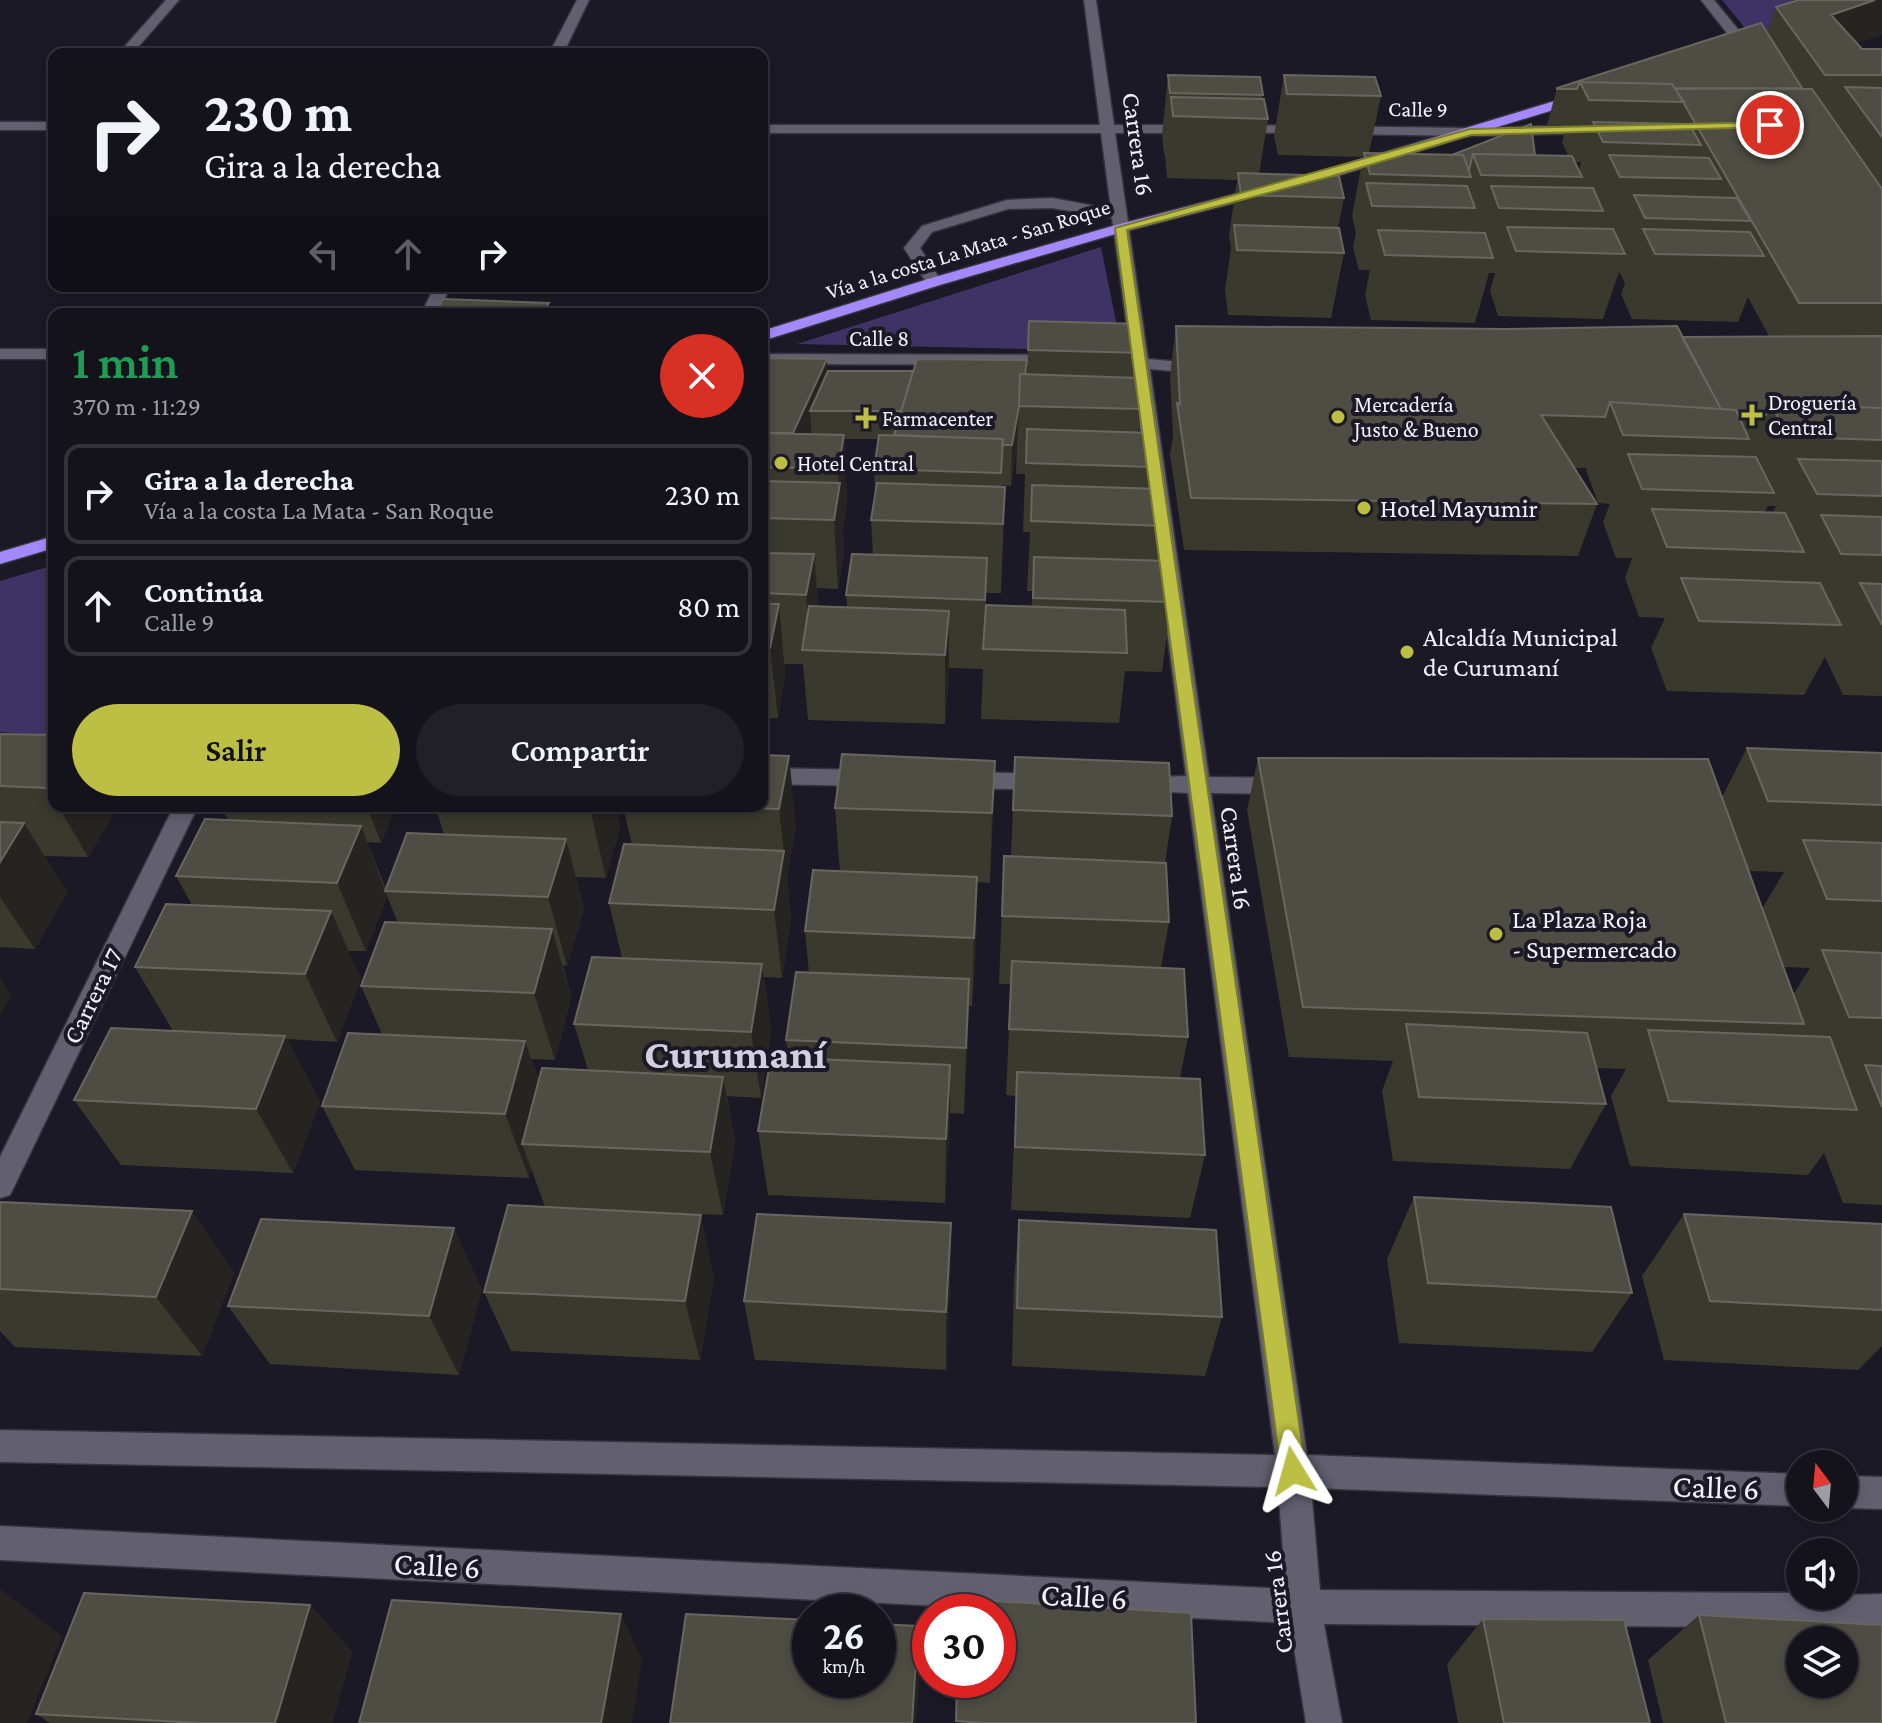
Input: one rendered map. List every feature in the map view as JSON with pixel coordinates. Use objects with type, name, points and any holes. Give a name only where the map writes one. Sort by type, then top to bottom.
[{"type":"highway","points":[[1726,55],[1755,45]]},
{"type":"highway","name":"Vía a la costa La Mata - San Roque","points":[[768,334],[1120,222],[1325,175],[1590,94]]},
{"type":"highway","points":[[0,558],[48,544]]},
{"type":"street","points":[[130,48],[173,0]]},
{"type":"street","points":[[559,48],[583,0]]},
{"type":"street","name":"Carrera 16","points":[[1090,0],[1293,1471],[1304,1607],[1324,1723]]},
{"type":"street","points":[[1707,0],[1755,45],[1765,73]]},
{"type":"street","points":[[0,126],[48,126]]},
{"type":"street","name":"Calle 9","points":[[768,129],[1107,128],[1470,132],[1612,129]]},
{"type":"street","points":[[934,282],[912,248],[927,229],[1007,205],[1052,203],[1120,222]]},
{"type":"street","points":[[1140,360],[1173,347]]},
{"type":"street","points":[[0,354],[48,354]]},
{"type":"street","name":"Calle 8","points":[[768,359],[1077,360]]},
{"type":"street","points":[[1108,360],[1140,360],[1178,369],[1226,369]]},
{"type":"street","points":[[768,776],[902,779]]},
{"type":"street","points":[[949,780],[1073,782]]},
{"type":"street","points":[[1120,783],[1307,787]]},
{"type":"street","name":"Carrera 17","points":[[0,1186],[183,812]]},
{"type":"street","name":"Calle 6","points":[[0,1446],[1293,1471],[1786,1489]]},
{"type":"street","points":[[1858,1492],[1882,1493]]},
{"type":"street","name":"Calle 6","points":[[0,1543],[1304,1607],[1882,1611]]},
{"type":"shaded area","points":[[1722,0],[1862,0],[1754,39]]},
{"type":"shaded area","points":[[1101,247],[1122,351],[797,344]]},
{"type":"shaded area","points":[[48,567],[48,736],[0,732],[0,581]]},
{"type":"building","points":[[1799,0],[1875,0],[1831,15],[1862,49],[1882,49],[1882,75],[1825,75],[1776,7]]},
{"type":"building","points":[[1761,23],[1802,88],[1675,89],[1672,84],[1580,82],[1577,89],[1557,89],[1557,88]]},
{"type":"building","points":[[1168,75],[1260,77],[1263,95],[1170,93]]},
{"type":"building","points":[[1284,75],[1375,77],[1381,96],[1287,94]]},
{"type":"building","points":[[1580,82],[1672,84],[1684,102],[1589,100]]},
{"type":"building","points":[[1845,87],[1882,88],[1882,137]]},
{"type":"building","points":[[1675,88],[1812,89],[1882,189],[1882,303],[1799,303]]},
{"type":"building","points":[[1171,97],[1264,99],[1268,119],[1173,116]]},
{"type":"building","points":[[1593,122],[1689,124],[1701,145],[1603,142]]},
{"type":"building","points":[[1531,124],[1535,155],[1473,154],[1469,170],[1463,155],[1452,155]]},
{"type":"building","points":[[1364,153],[1463,155],[1471,177],[1370,174]]},
{"type":"building","points":[[1473,154],[1572,156],[1582,177],[1481,175]]},
{"type":"building","points":[[1609,155],[1709,158],[1721,179],[1620,177]]},
{"type":"building","points":[[1238,173],[1339,176],[1344,198],[1241,195]]},
{"type":"building","points":[[1366,183],[1467,186],[1475,208],[1372,206]]},
{"type":"building","points":[[1491,186],[1593,188],[1603,211],[1499,208]]},
{"type":"building","points":[[1634,195],[1737,198],[1751,221],[1645,218]]},
{"type":"building","points":[[1234,225],[1339,228],[1344,253],[1237,250]]},
{"type":"building","points":[[1507,227],[1613,229],[1625,254],[1516,251]]},
{"type":"building","points":[[1643,229],[1750,232],[1764,256],[1655,254]]},
{"type":"building","points":[[1378,230],[1485,233],[1493,258],[1385,255]]},
{"type":"building","points":[[443,299],[549,303],[545,308],[438,308]]},
{"type":"building","points":[[1029,321],[1142,324],[1144,353],[1028,350]]},
{"type":"building","points":[[1176,326],[1505,329],[1677,326],[1721,409],[1610,402],[1605,417],[1541,415],[1597,504],[1191,498],[1177,403],[1180,404]]},
{"type":"building","points":[[1882,336],[1882,408],[1771,404],[1766,415],[1738,414],[1736,410],[1721,409],[1682,337]]},
{"type":"building","points":[[768,358],[827,359],[793,433],[768,433]]},
{"type":"building","points":[[917,359],[1027,360],[1025,374],[1020,374],[1019,406],[1012,445],[1002,445],[1003,439],[894,435]]},
{"type":"building","points":[[828,371],[913,371],[901,411],[810,411]]},
{"type":"building","points":[[1020,374],[1139,378],[1141,409],[1019,406]]},
{"type":"building","points":[[1610,402],[1736,410],[1749,439],[1623,435]]},
{"type":"building","points":[[1771,404],[1882,408],[1882,440],[1788,437]]},
{"type":"building","points":[[1027,429],[1151,433],[1152,467],[1026,463]]},
{"type":"building","points":[[768,433],[844,435],[838,469],[768,467]]},
{"type":"building","points":[[879,435],[1003,439],[1001,473],[874,469]]},
{"type":"building","points":[[1628,454],[1756,457],[1774,493],[1642,489]]},
{"type":"building","points":[[1798,459],[1882,461],[1882,496],[1817,494]]},
{"type":"building","points":[[768,481],[840,483],[834,520],[768,518]]},
{"type":"building","points":[[877,483],[1005,487],[1003,524],[871,520]]},
{"type":"building","points":[[1032,485],[1160,489],[1163,526],[1031,521]]},
{"type":"building","points":[[1652,509],[1785,513],[1804,552],[1667,547]]},
{"type":"building","points":[[1821,515],[1882,517],[1882,555],[1841,554]]},
{"type":"building","points":[[768,553],[814,554],[806,595],[768,593]]},
{"type":"building","points":[[852,554],[987,558],[985,600],[846,595]]},
{"type":"building","points":[[1034,557],[1169,561],[1171,602],[1033,598]]},
{"type":"building","points":[[1681,578],[1820,583],[1841,625],[1699,621]]},
{"type":"building","points":[[1860,583],[1882,584],[1882,625]]},
{"type":"building","points":[[768,604],[779,604],[770,648]]},
{"type":"building","points":[[986,605],[1125,610],[1127,653],[983,649]]},
{"type":"building","points":[[809,606],[949,611],[945,655],[802,650]]},
{"type":"building","points":[[0,734],[48,735],[47,788],[0,786]]},
{"type":"building","points":[[1747,748],[1882,753],[1882,805],[1768,801]]},
{"type":"building","points":[[842,754],[995,761],[992,813],[835,808]]},
{"type":"building","points":[[768,755],[789,756],[779,809],[768,809]]},
{"type":"building","points":[[1015,757],[1169,763],[1172,816],[1013,810]]},
{"type":"building","name":"La Plaza Roja - Supermercado","points":[[1258,758],[1708,759],[1804,1024],[1303,1007]]},
{"type":"building","points":[[205,819],[361,826],[337,883],[176,876]]},
{"type":"building","points":[[0,822],[24,823],[0,862]]},
{"type":"building","points":[[407,833],[566,839],[548,897],[385,891]]},
{"type":"building","points":[[1803,840],[1882,843],[1882,901],[1827,899]]},
{"type":"building","points":[[624,844],[784,851],[774,910],[609,903]]},
{"type":"building","points":[[1004,856],[1166,863],[1169,922],[1002,916]]},
{"type":"building","points":[[813,870],[977,877],[974,938],[805,931]]},
{"type":"building","points":[[166,904],[331,911],[305,974],[135,967]]},
{"type":"building","points":[[385,922],[552,929],[534,993],[361,986]]},
{"type":"building","points":[[1822,950],[1882,953],[1882,1018],[1849,1017]]},
{"type":"building","points":[[592,957],[762,964],[751,1032],[574,1024]]},
{"type":"building","points":[[1012,961],[1184,969],[1188,1037],[1009,1029]]},
{"type":"building","points":[[796,972],[969,979],[966,1048],[786,1040]]},
{"type":"building","points":[[1406,1024],[1587,1033],[1606,1104],[1419,1097]]},
{"type":"building","points":[[111,1028],[285,1036],[256,1109],[74,1100]]},
{"type":"building","points":[[1648,1030],[1830,1037],[1857,1110],[1669,1101]]},
{"type":"building","points":[[348,1033],[525,1041],[505,1114],[322,1106]]},
{"type":"building","points":[[771,1057],[950,1065],[946,1139],[758,1131]]},
{"type":"building","points":[[1865,1065],[1882,1066],[1882,1107]]},
{"type":"building","points":[[542,1068],[723,1077],[710,1152],[522,1144]]},
{"type":"building","points":[[1017,1072],[1200,1079],[1205,1155],[1015,1147]]},
{"type":"building","points":[[1414,1197],[1611,1207],[1632,1293],[1428,1283]]},
{"type":"building","points":[[1,1202],[192,1211],[156,1297],[0,1289]]},
{"type":"building","points":[[508,1205],[701,1215],[685,1301],[484,1292]]},
{"type":"building","points":[[757,1214],[951,1223],[946,1312],[744,1301]]},
{"type":"building","points":[[1684,1214],[1882,1224],[1882,1310],[1710,1301]]},
{"type":"building","points":[[261,1219],[454,1228],[429,1316],[228,1306]]},
{"type":"building","points":[[1019,1220],[1216,1230],[1222,1317],[1017,1308]]},
{"type":"building","points":[[84,1593],[310,1605],[275,1723],[199,1723],[36,1714]]},
{"type":"building","points":[[392,1600],[621,1614],[601,1723],[359,1723]]},
{"type":"building","points":[[1016,1602],[1191,1613],[1196,1723],[956,1721],[957,1698],[1016,1698]]},
{"type":"building","points":[[686,1614],[792,1619],[792,1698],[896,1698],[896,1625],[912,1626],[912,1723],[670,1723]]},
{"type":"building","points":[[1699,1615],[1882,1625],[1882,1723],[1726,1723]]},
{"type":"building","points":[[1483,1619],[1624,1620],[1650,1723],[1504,1723]]},
{"type":"place","name":"Droguería Central","points":[[1752,415]]},
{"type":"place","name":"Mercadería Justo & Bueno","points":[[1338,417]]},
{"type":"place","name":"Farmacenter","points":[[866,418]]},
{"type":"place","name":"Hotel Central","points":[[781,463]]},
{"type":"place","name":"Hotel Mayumir","points":[[1364,508]]},
{"type":"place","name":"Alcaldía Municipal de Curumaní","points":[[1407,652]]},
{"type":"place","name":"La Plaza Roja - Supermercado","points":[[1496,934]]},
{"type":"district","name":"Curumaní","points":[[735,1053]]},
{"type":"route","points":[[1293,1471],[1121,228],[1325,175],[1470,132],[1770,125]]}]
